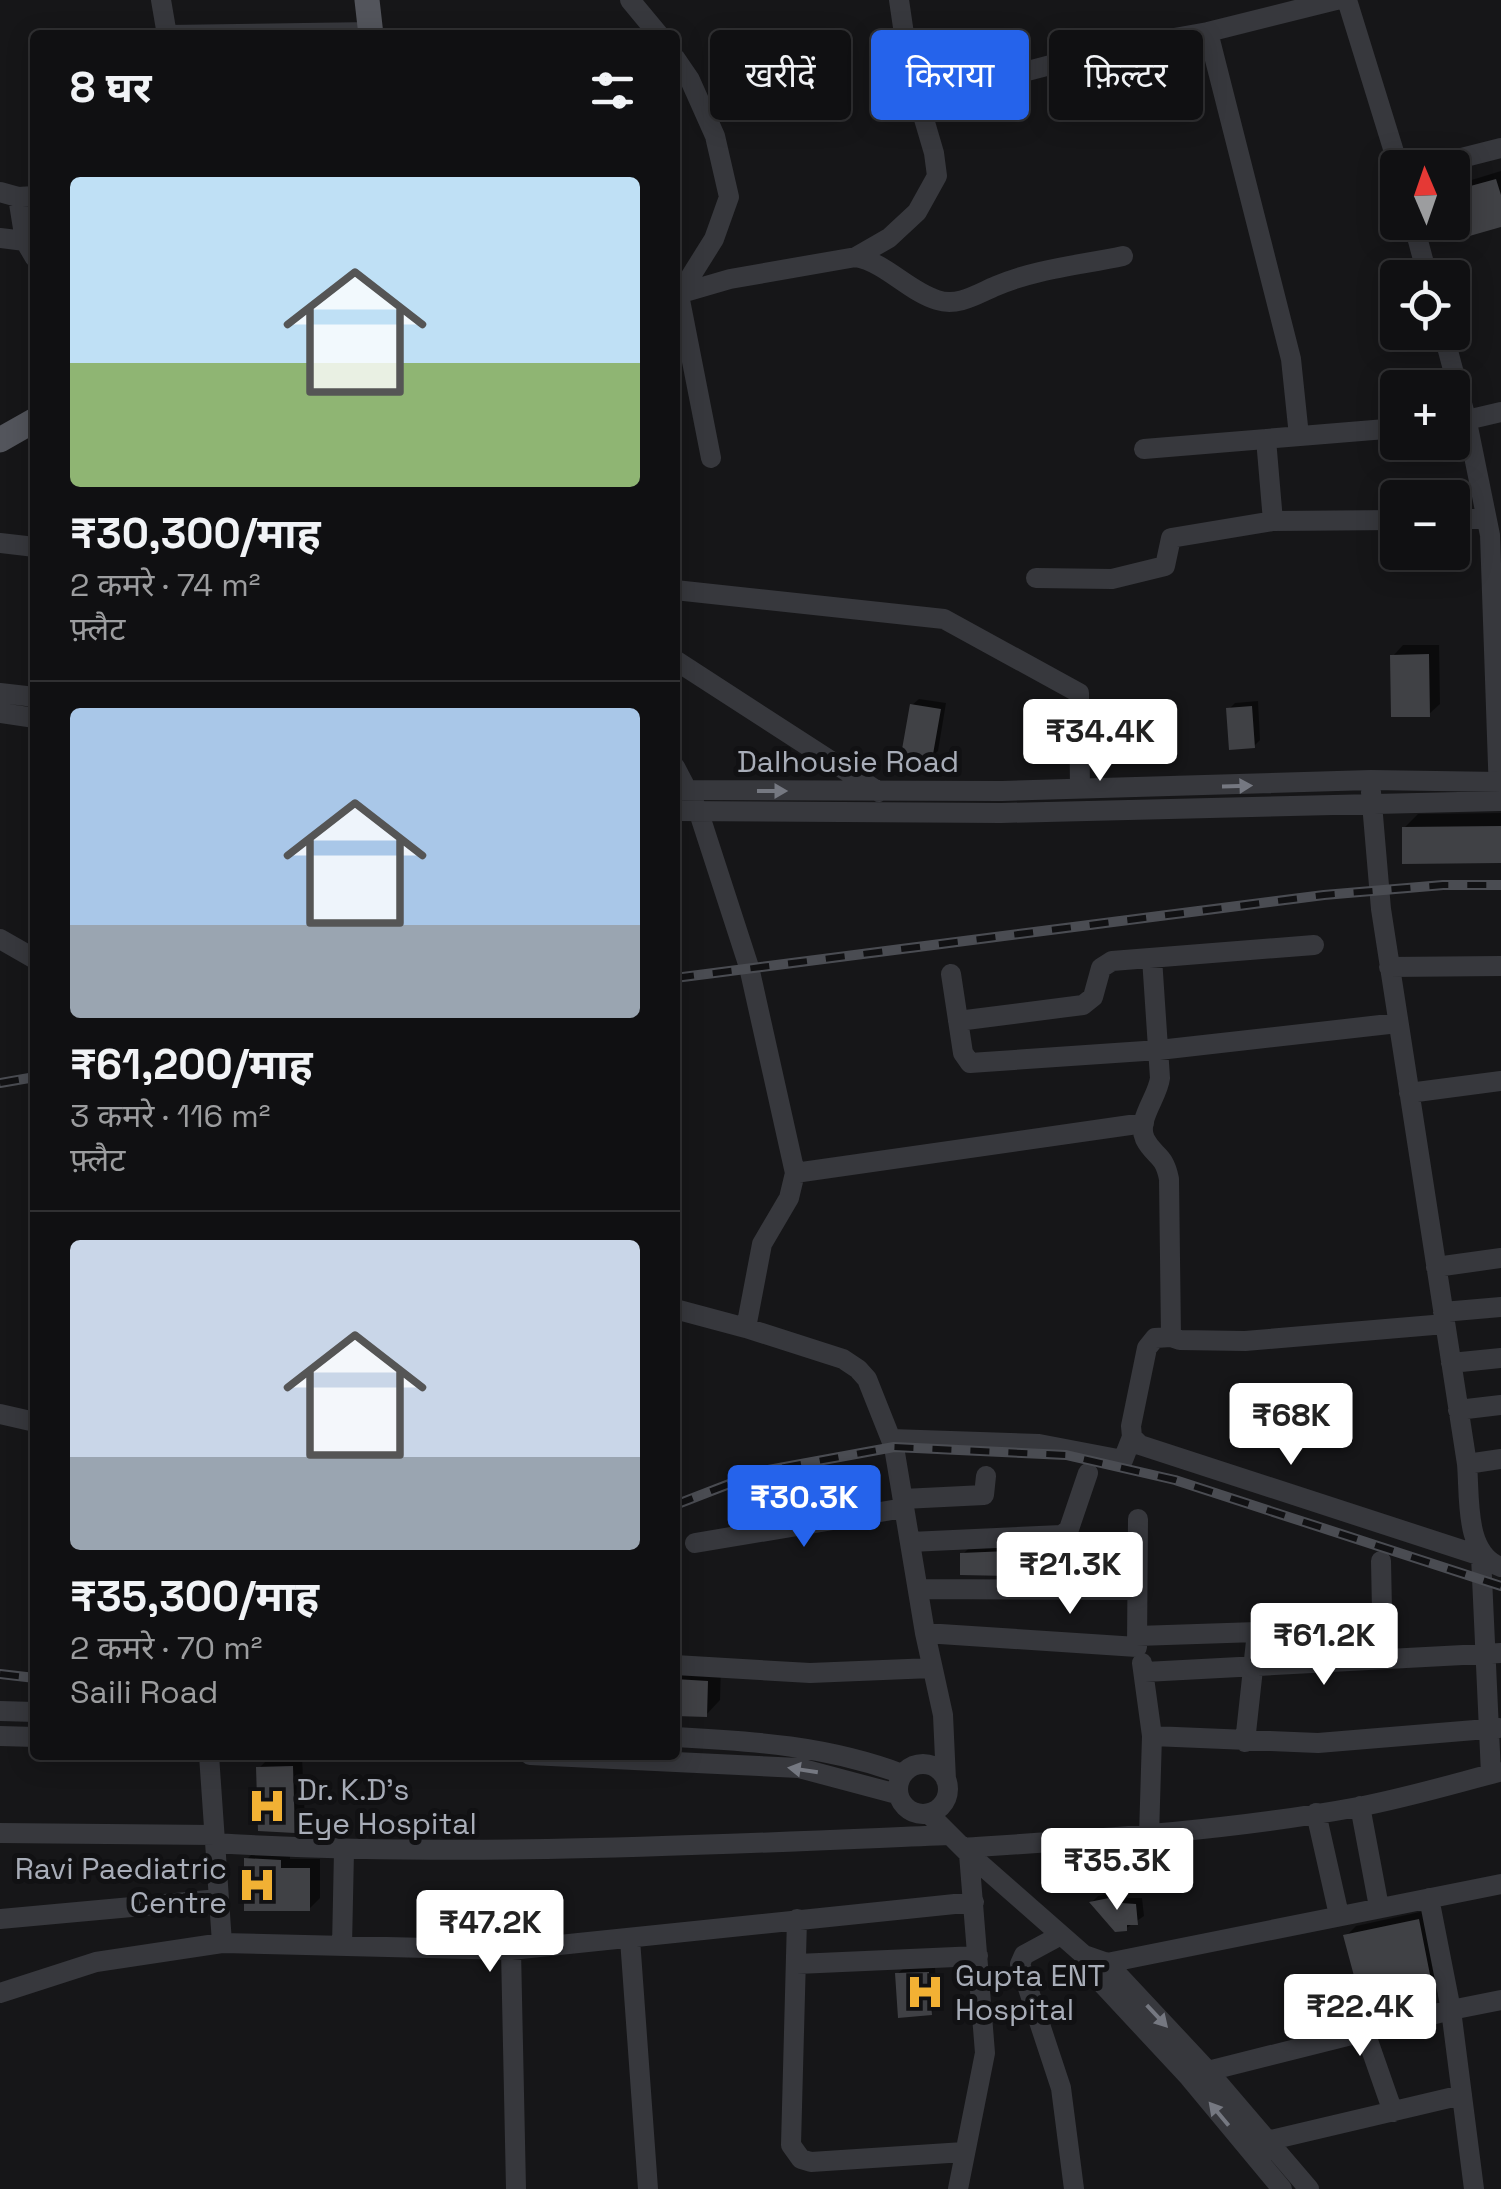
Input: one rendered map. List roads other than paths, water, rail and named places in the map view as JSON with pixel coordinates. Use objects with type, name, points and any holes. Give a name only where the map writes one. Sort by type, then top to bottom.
[{"type":"main road","points":[[367,0],[371,30]]},
{"type":"main road","points":[[0,440],[30,423]]},
{"type":"street","points":[[161,0],[166,30]]},
{"type":"street","points":[[630,0],[655,30]]},
{"type":"street","points":[[899,0],[904,30]]},
{"type":"street","points":[[1029,71],[1336,0]]},
{"type":"street","points":[[1347,0],[1393,150]]},
{"type":"street","points":[[1208,32],[1290,359],[1299,436]]},
{"type":"street","points":[[680,65],[715,136],[729,196],[714,239],[680,290]]},
{"type":"street","points":[[680,294],[730,279],[856,256],[888,238],[917,212],[938,176],[925,120]]},
{"type":"street","points":[[1470,156],[1501,148]]},
{"type":"street","points":[[18,195],[30,250]]},
{"type":"street","points":[[0,238],[30,250]]},
{"type":"street","points":[[856,256],[868,259],[936,300],[948,302],[966,300],[1018,278],[1123,256]]},
{"type":"street","points":[[680,309],[711,458]]},
{"type":"street","points":[[1470,420],[1501,412]]},
{"type":"street","points":[[1144,448],[1380,429]]},
{"type":"street","points":[[1266,438],[1272,522]]},
{"type":"street","points":[[1470,460],[1490,534],[1500,792]]},
{"type":"street","points":[[1470,519],[1486,519]]},
{"type":"street","points":[[1036,578],[1112,579],[1165,566],[1171,538],[1272,522],[1380,520]]},
{"type":"street","points":[[0,543],[30,546]]},
{"type":"street","points":[[680,591],[924,615],[968,630],[1079,693],[1080,789]]},
{"type":"street","points":[[680,663],[914,813]]},
{"type":"street","points":[[0,693],[30,696]]},
{"type":"street","points":[[0,714],[30,717]]},
{"type":"street","points":[[0,1833],[215,1839],[344,1851],[960,1845],[1150,1836],[1360,1806],[1496,1773],[1493,1653],[1481,1556],[1389,967],[1371,780]]},
{"type":"street","name":"Dalhousie Road","points":[[681,790],[1080,789],[1371,780],[1500,792]]},
{"type":"street","points":[[681,790],[699,814],[750,967],[795,1173],[789,1198],[762,1244],[746,1328]]},
{"type":"street","name":"Dalhousie Road","points":[[680,812],[914,813],[1371,804],[1500,792]]},
{"type":"street","points":[[0,938],[30,956]]},
{"type":"street","points":[[958,1021],[1077,1007],[1093,997],[1105,964],[1314,945]]},
{"type":"street","points":[[1152,958],[1159,1088],[1144,1123],[1146,1140],[1164,1158],[1169,1179],[1171,1337]]},
{"type":"street","points":[[1389,967],[1501,966]]},
{"type":"street","points":[[950,974],[963,1053],[970,1062],[1159,1050],[1398,1022]]},
{"type":"street","points":[[1409,1094],[1501,1081]]},
{"type":"street","points":[[795,1173],[1144,1123]]},
{"type":"street","points":[[1436,1267],[1501,1258]]},
{"type":"street","points":[[891,1439],[1039,1444],[1123,1460],[1132,1437],[1147,1348],[1156,1338],[1245,1341],[1501,1308]]},
{"type":"street","points":[[680,1310],[818,1350],[858,1368],[867,1379],[891,1439],[924,1633],[943,1715],[946,1780],[945,1801],[930,1814],[919,1814],[902,1804],[900,1784],[910,1767],[931,1766],[946,1780]]},
{"type":"street","points":[[1451,1363],[1501,1358]]},
{"type":"street","points":[[1458,1410],[1501,1405]]},
{"type":"street","points":[[0,1414],[30,1421]]},
{"type":"street","points":[[1132,1437],[1140,1445],[1481,1556],[1501,1567]]},
{"type":"street","points":[[1467,1464],[1501,1459]]},
{"type":"street","points":[[910,1542],[1062,1535],[1069,1529],[1088,1473]]},
{"type":"street","points":[[695,1543],[904,1504],[984,1495],[986,1476]]},
{"type":"street","points":[[1138,1519],[1137,1642],[1146,1672],[1152,1736],[1150,1836]]},
{"type":"street","points":[[924,1633],[1137,1642],[1377,1616],[1382,1612],[1381,1560]]},
{"type":"street","points":[[918,1589],[1138,1590]]},
{"type":"street","points":[[1245,1742],[1257,1632]]},
{"type":"street","points":[[1146,1672],[1493,1653]]},
{"type":"street","points":[[680,1665],[810,1673],[932,1668]]},
{"type":"street","points":[[0,1711],[30,1712]]},
{"type":"street","points":[[1152,1736],[1318,1742],[1494,1728]]},
{"type":"street","points":[[0,1736],[30,1737]]},
{"type":"street","points":[[680,1738],[800,1747],[865,1760],[900,1784]]},
{"type":"street","points":[[209,1760],[222,1943]]},
{"type":"street","points":[[647,1760],[799,1768],[900,1784]]},
{"type":"street","points":[[1360,1806],[1380,1907]]},
{"type":"street","points":[[1316,1813],[1339,1915]]},
{"type":"street","points":[[930,1814],[1208,2071],[1309,2189]]},
{"type":"street","points":[[958,2189],[985,2053],[974,1902],[960,1845]]},
{"type":"street","points":[[342,1946],[344,1851]]},
{"type":"street","points":[[1101,1969],[1339,1915],[1501,1884]]},
{"type":"street","points":[[1429,1898],[1451,2010],[1474,2189]]},
{"type":"street","points":[[0,1918],[219,1900]]},
{"type":"street","points":[[0,1994],[96,1962],[222,1943],[510,1950],[974,1902]]},
{"type":"street","points":[[797,1919],[792,2145],[796,2154],[811,2162],[964,2152]]},
{"type":"street","points":[[1060,1934],[1024,1955],[1020,1964],[1061,2088],[1074,2189]]},
{"type":"street","points":[[630,1939],[648,2189]]},
{"type":"street","points":[[510,1950],[516,2189]]},
{"type":"street","points":[[798,1964],[978,1956]]},
{"type":"street","points":[[1101,1969],[1282,2189]]},
{"type":"street","points":[[1208,2071],[1501,2000]]},
{"type":"street","points":[[1366,2032],[1393,2112]]},
{"type":"street","points":[[1267,2141],[1462,2095]]},
{"type":"railway","points":[[680,977],[1324,895],[1443,885],[1501,885]]},
{"type":"railway","points":[[0,1083],[30,1078]]},
{"type":"railway","points":[[680,1503],[763,1471],[894,1447],[1066,1455],[1175,1480],[1501,1586]]},
{"type":"railway","points":[[0,1674],[30,1677]]},
{"type":"place","name":"Dr. K.D's Eye Hospital","points":[[267,1806]]},
{"type":"place","name":"Ravi Paediatric Centre","points":[[257,1885]]},
{"type":"place","name":"Gupta ENT Hospital","points":[[925,1992]]}]
